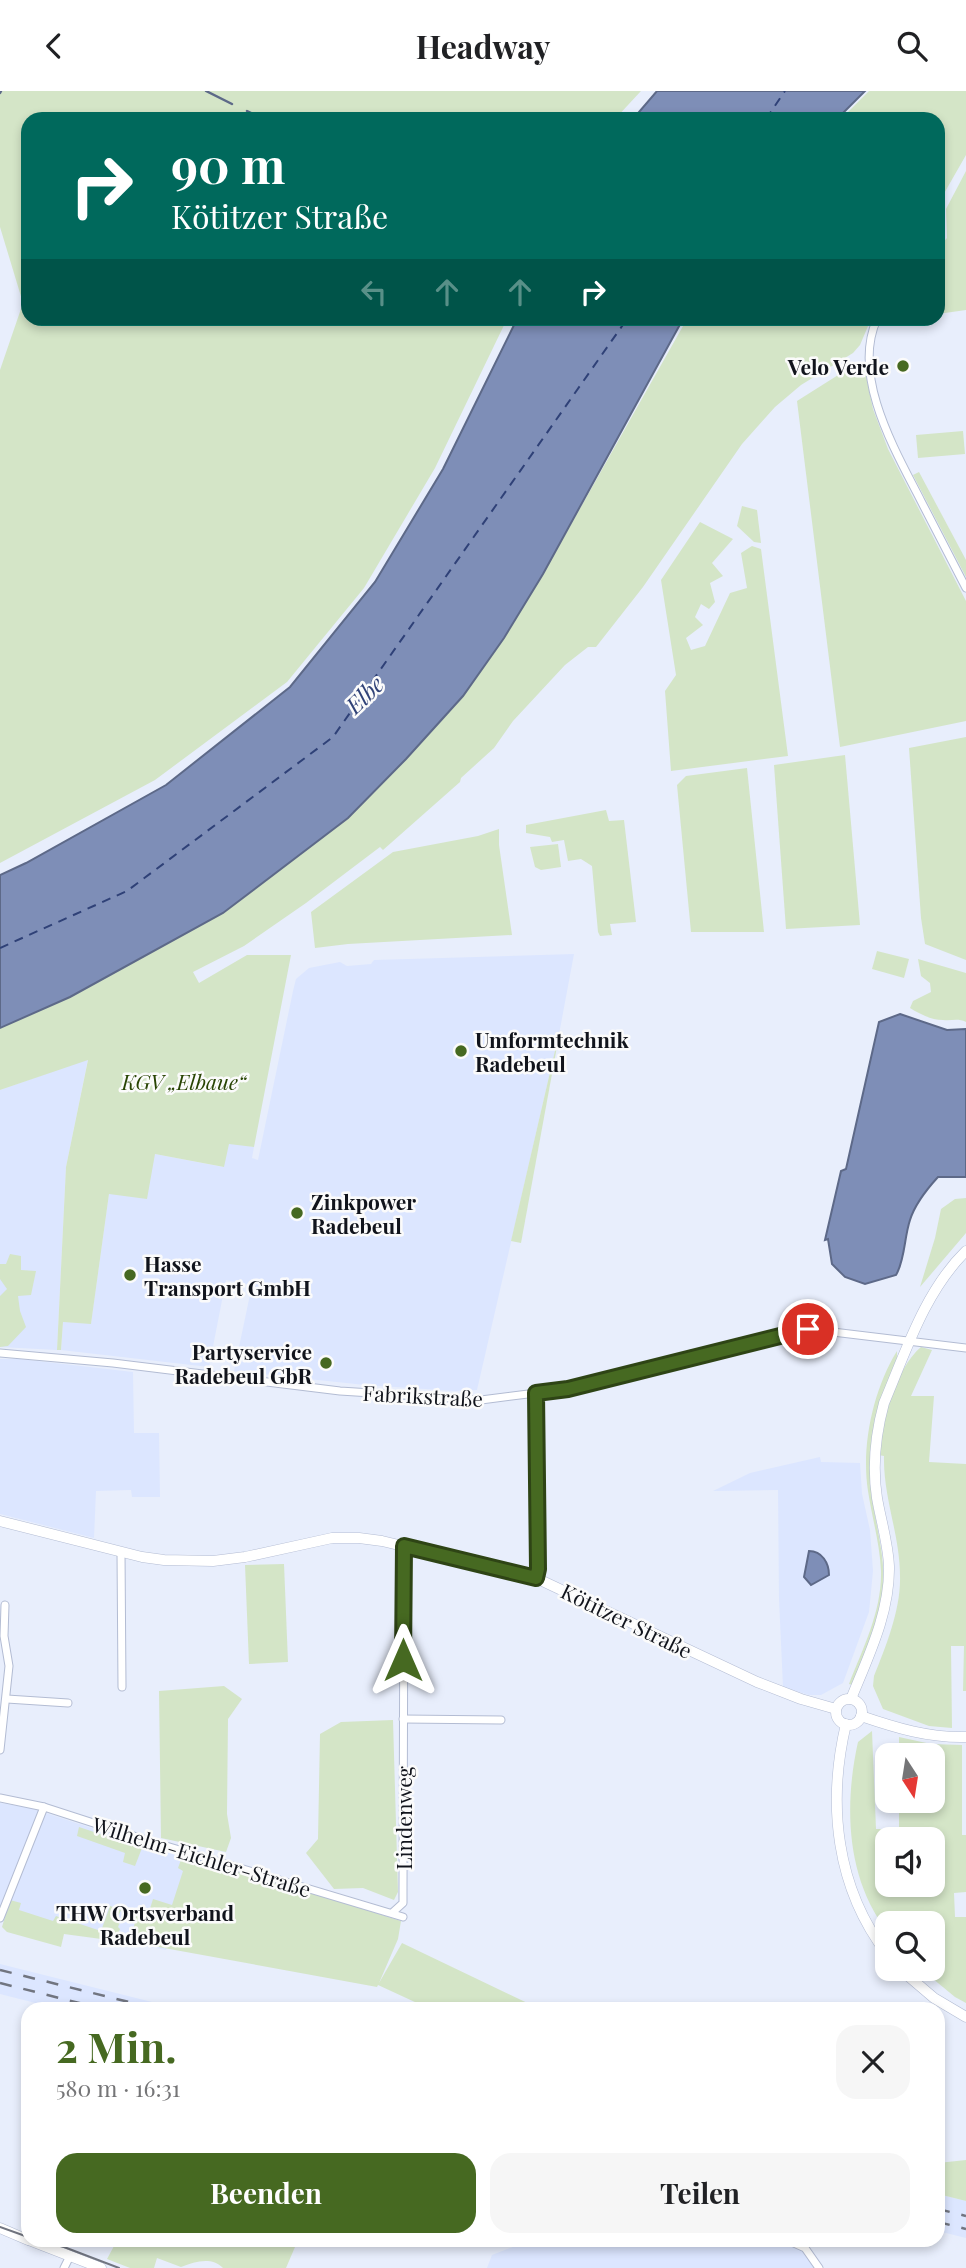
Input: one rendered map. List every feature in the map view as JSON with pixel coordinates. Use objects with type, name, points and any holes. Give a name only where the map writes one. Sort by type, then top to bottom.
[{"type":"street","points":[[875,326],[869,350],[879,410],[890,442],[966,587]]},
{"type":"street","points":[[851,1699],[874,1642],[886,1602],[888,1585],[887,1544],[874,1474],[875,1439],[884,1403],[942,1279],[966,1251]]},
{"type":"street","name":"Fabrikstraße","points":[[0,1353],[113,1363],[340,1391],[481,1400],[568,1389],[795,1331],[827,1331],[966,1348]]},
{"type":"street","points":[[536,1393],[536,1578]]},
{"type":"street","name":"Kötitzer Straße","points":[[0,1521],[121,1552],[164,1560],[213,1561],[245,1557],[332,1538],[359,1538],[404,1546],[536,1578],[757,1682],[836,1709]]},
{"type":"street","name":"Lindenweg","points":[[393,1913],[403,1903],[404,1546]]},
{"type":"street","points":[[121,1552],[122,1687]]},
{"type":"street","points":[[0,1750],[9,1666],[4,1636],[5,1605]]},
{"type":"street","points":[[7,1699],[68,1703]]},
{"type":"street","points":[[851,1699],[860,1705],[861,1716],[854,1724],[846,1724],[838,1720],[836,1709],[840,1702],[851,1699]]},
{"type":"street","points":[[861,1716],[897,1729],[932,1736],[966,1737]]},
{"type":"street","points":[[403,1720],[501,1720]]},
{"type":"street","points":[[846,1724],[838,1767],[836,1809],[845,1872],[866,1922],[875,1936]]},
{"type":"street","name":"Wilhelm-Eichler-Straße","points":[[0,1798],[44,1807],[403,1917]]},
{"type":"street","points":[[0,1918],[44,1807]]},
{"type":"street","points":[[914,1981],[941,2002]]},
{"type":"street","points":[[945,2005],[966,2017]]},
{"type":"street","points":[[0,2228],[21,2237]]},
{"type":"street","points":[[46,2247],[101,2268]]},
{"type":"street","points":[[803,2247],[820,2268]]},
{"type":"street","points":[[64,2268],[70,2256]]},
{"type":"shaded area","points":[[574,954],[560,1029],[477,1390],[365,1385],[234,1371],[252,1285],[226,1280],[209,1367],[61,1350],[63,1322],[91,1323],[109,1194],[155,1154],[223,1167],[229,1143],[254,1147],[252,1158],[258,1160],[296,979],[309,968],[340,962],[347,966],[371,964],[374,960]]},
{"type":"shaded area","points":[[88,1059],[66,1167],[57,1350],[0,1347],[0,1090]]},
{"type":"shaded area","points":[[0,1359],[133,1372],[134,1433],[159,1433],[160,1497],[132,1497],[131,1490],[96,1491],[94,1538],[0,1514]]},
{"type":"shaded area","points":[[820,1457],[821,1462],[860,1463],[873,1571],[869,1612],[843,1683],[821,1695],[809,1695],[783,1687],[778,1490],[713,1491],[750,1473]]},
{"type":"shaded area","points":[[0,1803],[30,1808],[197,1862],[166,1950],[0,1919]]},
{"type":"shaded area","points":[[0,1964],[151,2002],[31,2002],[0,1994]]},
{"type":"shaded area","points":[[945,2196],[966,2201],[966,2238],[945,2233]]},
{"type":"shaded area","points":[[513,2247],[795,2247],[802,2250],[815,2268],[487,2268],[492,2255]]},
{"type":"green space","points":[[0,91],[641,91],[622,112],[21,112],[21,296],[0,227]]},
{"type":"green space","points":[[869,91],[966,91],[966,155],[945,192],[945,112],[848,112]]},
{"type":"green space","points":[[966,171],[966,310],[945,313],[947,238],[946,209]]},
{"type":"green space","points":[[21,309],[21,326],[504,326],[435,468],[364,588],[287,682],[155,780],[0,863],[0,370]]},
{"type":"green space","name":"KGV „Elbaue“","points":[[683,326],[868,326],[860,345],[853,353],[801,385],[775,407],[742,444],[643,587],[596,647],[588,647],[565,665],[513,721],[494,748],[461,778],[460,782],[383,850],[380,847],[244,946],[193,972],[199,983],[247,955],[291,955],[254,1147],[229,1144],[224,1167],[155,1154],[147,1199],[109,1194],[91,1324],[63,1322],[61,1350],[57,1350],[66,1167],[88,1060],[0,1090],[0,1028],[70,997],[223,913],[348,818],[463,696],[504,638]]},
{"type":"green space","points":[[854,365],[864,366],[873,409],[888,449],[966,601],[966,721],[840,747],[797,401]]},
{"type":"green space","points":[[963,431],[965,454],[918,458],[916,435]]},
{"type":"green space","points":[[919,472],[966,560],[966,577],[913,475]]},
{"type":"green space","points":[[742,506],[757,510],[761,543],[754,542],[737,526]]},
{"type":"green space","points":[[700,522],[733,539],[712,563],[723,576],[710,583],[715,602],[709,609],[701,604],[695,617],[703,625],[686,638],[691,650],[705,646],[730,593],[747,588],[741,553],[752,546],[761,549],[788,756],[671,771],[665,691],[676,675],[661,580]]},
{"type":"green space","points":[[966,737],[966,960],[925,944],[909,748]]},
{"type":"green space","points":[[845,755],[860,925],[786,929],[774,765]]},
{"type":"green space","points":[[747,768],[764,932],[691,932],[677,785],[686,776]]},
{"type":"green space","points":[[606,810],[609,821],[624,820],[636,922],[610,924],[612,935],[600,936],[592,866],[581,859],[568,861],[564,840],[552,842],[550,837],[526,833],[526,825]]},
{"type":"green space","points":[[499,829],[512,935],[315,948],[311,912],[393,852],[478,836]]},
{"type":"green space","points":[[558,844],[561,867],[541,870],[535,867],[530,847]]},
{"type":"green space","points":[[877,951],[909,959],[904,978],[872,969]]},
{"type":"green space","points":[[918,959],[966,973],[966,1022],[934,1019],[910,1008],[913,1001],[931,992],[930,983],[921,976]]},
{"type":"green space","points":[[560,1029],[521,1243],[511,1241]]},
{"type":"green space","points":[[966,1198],[966,1233],[920,1287],[941,1209],[955,1199]]},
{"type":"green space","points":[[10,1254],[21,1256],[21,1270],[36,1271],[31,1295],[18,1296],[26,1327],[8,1346],[0,1347],[0,1296],[7,1289],[0,1279],[0,1264],[6,1264]]},
{"type":"green space","points":[[921,1347],[932,1350],[911,1396],[934,1396],[929,1462],[966,1464],[966,1691],[963,1691],[964,1646],[951,1646],[952,1728],[929,1726],[883,1709],[873,1686],[874,1676],[888,1640],[900,1589],[897,1546],[886,1486],[884,1456],[878,1455],[879,1442],[897,1382],[912,1356]]},
{"type":"green space","points":[[897,1351],[875,1421],[870,1454],[871,1488],[883,1563],[883,1589],[879,1614],[852,1685],[849,1684],[871,1629],[881,1571],[866,1474],[868,1437],[881,1383]]},
{"type":"green space","points":[[284,1564],[288,1662],[249,1664],[245,1565]]},
{"type":"green space","points":[[224,1686],[242,1699],[228,1719],[227,1814],[231,1838],[226,1852],[161,1838],[159,1691]]},
{"type":"green space","points":[[393,1720],[398,1892],[394,1900],[363,1888],[334,1889],[306,1853],[318,1839],[320,1734],[341,1722]]},
{"type":"green space","points":[[872,1731],[876,1827],[875,1897],[945,1897],[945,1827],[899,1827],[899,1813],[945,1813],[945,1744],[962,1745],[962,1835],[966,1835],[966,1892],[954,1893],[955,1917],[966,1917],[966,2003],[936,1981],[945,1981],[945,1911],[875,1913],[873,1910],[856,1865],[852,1840],[850,1816],[858,1742]]},
{"type":"green space","points":[[899,1737],[926,1743],[899,1743]]},
{"type":"green space","points":[[79,1827],[142,1848],[135,1866],[123,1862],[125,1853],[77,1836]]},
{"type":"green space","points":[[182,1857],[279,1882],[401,1921],[398,1939],[379,1983],[402,1943],[525,2002],[415,2002],[378,1985],[377,1987],[131,1942],[136,1916],[153,1921],[154,1918],[148,1915],[153,1899],[172,1905],[183,1871],[178,1868]]},
{"type":"green space","points":[[10,1900],[21,1903],[19,1910],[53,1921],[56,1916],[101,1931],[110,1906],[121,1910],[117,1919],[121,1920],[118,1927],[120,1929],[116,1941],[64,1934],[61,1947],[7,1932],[2,1927]]},
{"type":"green space","points":[[966,2160],[966,2201],[945,2196],[945,2162]]},
{"type":"green space","points":[[113,2247],[295,2247],[286,2268],[223,2268],[214,2262],[204,2261],[181,2267],[157,2258],[154,2268],[130,2268],[107,2259]]},
{"type":"water","points":[[657,91],[865,91],[844,112],[639,112]]},
{"type":"water","name":"Elbe","points":[[514,326],[679,326],[543,574],[504,638],[463,696],[406,759],[348,818],[223,913],[70,997],[0,1028],[0,875],[166,785],[290,687],[375,582],[443,469]]},
{"type":"water","points":[[900,1014],[947,1030],[966,1029],[966,1177],[938,1177],[912,1214],[896,1275],[865,1284],[845,1277],[832,1264],[828,1239],[825,1240],[841,1171],[846,1169],[879,1022]]},
{"type":"water","points":[[809,1551],[818,1553],[824,1559],[829,1575],[811,1585],[804,1577]]},
{"type":"waterway","points":[[206,91],[232,104]]},
{"type":"ferry route","points":[[771,112],[785,91]]},
{"type":"ferry route","points":[[0,948],[127,891],[333,737],[622,326]]},
{"type":"tram line","points":[[0,2227],[21,2234]]},
{"type":"tram line","points":[[64,2247],[119,2268]]},
{"type":"railway","points":[[0,1970],[129,2002]]},
{"type":"railway","points":[[0,1983],[75,2002]]},
{"type":"railway","points":[[945,2211],[966,2216]]},
{"type":"railway","points":[[945,2224],[966,2229]]},
{"type":"place","name":"Velo Verde","points":[[903,366]]},
{"type":"place","name":"Umformtechnik Radebeul","points":[[461,1051]]},
{"type":"place","name":"Zinkpower Radebeul","points":[[297,1213]]},
{"type":"place","name":"Hasse Transport GmbH","points":[[130,1275]]},
{"type":"place","name":"Partyservice Radebeul GbR","points":[[326,1363]]},
{"type":"place","name":"THW Ortsverband Radebeul","points":[[145,1888]]},
{"type":"route","points":[[403,1660],[404,1546],[536,1578],[536,1393],[568,1389],[808,1329]]}]
